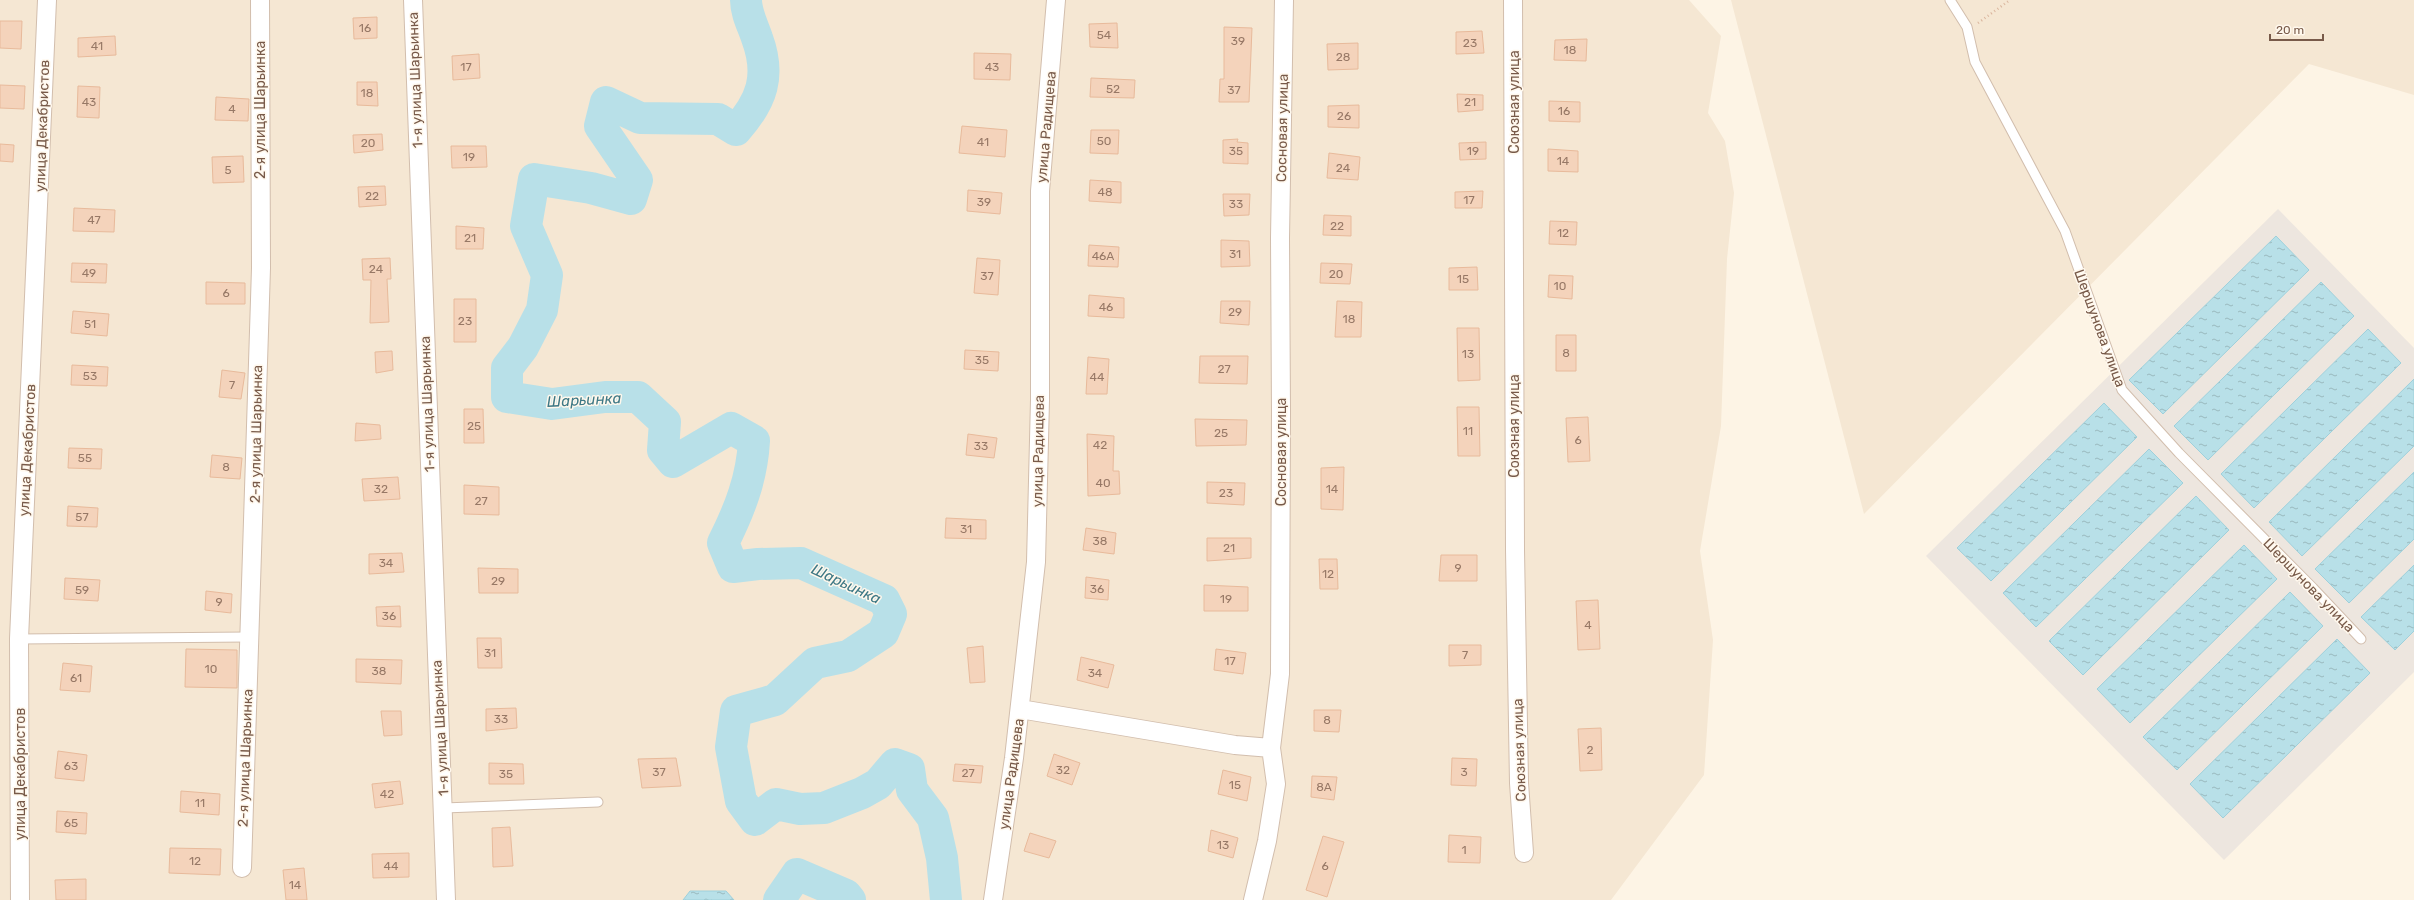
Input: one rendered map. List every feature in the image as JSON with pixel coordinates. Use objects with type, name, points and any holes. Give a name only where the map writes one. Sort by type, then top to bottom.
[{"type":"street","name":"улица Декабристов","points":[[20,900],[19,639],[47,0]]},
{"type":"street","name":"2-я улица Шарьинка","points":[[242,868],[248,637],[253,547],[261,268],[260,0]]},
{"type":"street","name":"1-я улица Шарьинка","points":[[413,0],[426,378],[444,808],[446,900]]},
{"type":"street","name":"улица Радищева","points":[[993,900],[1020,709],[1036,562],[1040,392],[1040,191],[1056,0]]},
{"type":"street","name":"Сосновая улица","points":[[1253,900],[1267,841],[1276,784],[1271,748],[1280,674],[1282,412],[1280,238],[1284,0]]},
{"type":"street","name":"Союзная улица","points":[[1513,0],[1515,550],[1519,783],[1524,853]]},
{"type":"street","points":[[1020,709],[1227,744],[1271,748]]},
{"type":"lane","name":"Шершунова улица","points":[[1950,0],[1967,27],[1975,62],[2065,231],[2122,390],[2179,453],[2313,588],[2361,639]]},
{"type":"lane","points":[[19,639],[248,637]]},
{"type":"lane","name":"1-я улица Шарьинка","points":[[444,808],[598,802]]},
{"type":"path","points":[[1967,27],[1980,22],[2010,0]]},
{"type":"shaded area","points":[[0,0],[1689,0],[1721,36],[1708,113],[1725,141],[1734,193],[1727,259],[1721,426],[1700,551],[1713,640],[1704,775],[1611,900],[0,900]]},
{"type":"shaded area","points":[[1731,0],[2414,0],[2414,95],[2309,64],[1864,514]]},
{"type":"shaded area","points":[[2278,209],[2414,348],[2414,672],[2224,860],[1926,556]]},
{"type":"water","points":[[2276,236],[2309,270],[2163,414],[2129,380]]},
{"type":"water","points":[[2321,282],[2354,316],[2208,460],[2174,426]]},
{"type":"water","points":[[2368,329],[2401,363],[2254,508],[2221,474]]},
{"type":"water","points":[[2414,379],[2414,446],[2302,556],[2269,522]]},
{"type":"water","points":[[2104,403],[2137,437],[1991,581],[1957,548]]},
{"type":"water","points":[[2149,449],[2183,483],[2036,627],[2003,593]]},
{"type":"water","points":[[2414,472],[2414,539],[2349,603],[2315,569]]},
{"type":"water","points":[[2196,496],[2229,530],[2083,675],[2049,641]]},
{"type":"water","points":[[2244,545],[2277,579],[2130,723],[2097,689]]},
{"type":"water","points":[[2414,565],[2414,631],[2395,650],[2361,617]]},
{"type":"water","points":[[2290,592],[2323,626],[2177,770],[2143,737]]},
{"type":"water","points":[[2337,639],[2370,673],[2223,818],[2190,784]]},
{"type":"water","points":[[690,891],[726,891],[734,900],[683,900]]},
{"type":"building","points":[[377,17],[377,38],[354,39],[353,18]]},
{"type":"building","points":[[0,21],[22,21],[21,49],[0,48]]},
{"type":"building","points":[[1117,23],[1118,48],[1090,47],[1089,24]]},
{"type":"building","points":[[1224,27],[1252,28],[1249,102],[1219,102],[1220,79],[1224,79]]},
{"type":"building","points":[[1482,31],[1484,53],[1456,54],[1456,32]]},
{"type":"building","points":[[115,36],[116,55],[78,57],[78,38]]},
{"type":"building","points":[[1587,39],[1586,61],[1554,60],[1555,40]]},
{"type":"building","points":[[1358,43],[1358,69],[1328,70],[1327,44]]},
{"type":"building","points":[[974,53],[1011,54],[1010,80],[974,79]]},
{"type":"building","points":[[479,54],[480,78],[453,80],[452,56]]},
{"type":"building","points":[[1091,78],[1135,80],[1134,98],[1090,97]]},
{"type":"building","points":[[357,82],[377,82],[378,106],[357,105]]},
{"type":"building","points":[[0,85],[25,86],[24,109],[0,108]]},
{"type":"building","points":[[78,86],[100,87],[99,118],[77,117]]},
{"type":"building","points":[[1457,94],[1483,95],[1483,110],[1458,112]]},
{"type":"building","points":[[216,97],[249,99],[248,121],[215,120]]},
{"type":"building","points":[[1549,101],[1580,102],[1580,122],[1549,121]]},
{"type":"building","points":[[1359,105],[1359,128],[1328,127],[1328,106]]},
{"type":"building","points":[[962,126],[1007,130],[1005,157],[959,153]]},
{"type":"building","points":[[1091,130],[1119,130],[1118,154],[1090,153]]},
{"type":"building","points":[[382,134],[383,150],[354,153],[353,135]]},
{"type":"building","points":[[1238,139],[1237,142],[1248,143],[1248,164],[1223,163],[1223,140]]},
{"type":"building","points":[[1486,142],[1486,159],[1460,160],[1459,143]]},
{"type":"building","points":[[0,144],[14,145],[13,162],[0,161]]},
{"type":"building","points":[[451,146],[486,146],[487,167],[452,168]]},
{"type":"building","points":[[1548,149],[1578,151],[1578,172],[1548,171]]},
{"type":"building","points":[[1329,153],[1360,157],[1358,180],[1327,178]]},
{"type":"building","points":[[243,156],[244,182],[213,183],[212,157]]},
{"type":"building","points":[[1090,180],[1121,182],[1121,203],[1089,201]]},
{"type":"building","points":[[385,186],[386,205],[359,207],[358,187]]},
{"type":"building","points":[[968,190],[1002,193],[1000,214],[967,211]]},
{"type":"building","points":[[1483,191],[1482,208],[1455,208],[1455,192]]},
{"type":"building","points":[[1223,194],[1250,194],[1249,215],[1224,216]]},
{"type":"building","points":[[74,208],[115,210],[114,232],[73,231]]},
{"type":"building","points":[[1324,215],[1351,216],[1351,236],[1323,235]]},
{"type":"building","points":[[1550,221],[1577,222],[1576,245],[1549,244]]},
{"type":"building","points":[[456,226],[484,228],[483,249],[456,249]]},
{"type":"building","points":[[1221,240],[1249,241],[1250,266],[1221,267]]},
{"type":"building","points":[[1089,245],[1119,247],[1118,267],[1088,266]]},
{"type":"building","points":[[390,258],[391,279],[387,279],[389,322],[370,323],[371,280],[363,280],[362,259]]},
{"type":"building","points":[[977,258],[1000,260],[998,295],[974,293]]},
{"type":"building","points":[[72,263],[107,264],[106,283],[71,282]]},
{"type":"building","points":[[1321,263],[1352,264],[1350,284],[1320,283]]},
{"type":"building","points":[[1477,267],[1478,290],[1449,290],[1449,268]]},
{"type":"building","points":[[1549,275],[1573,276],[1572,299],[1548,297]]},
{"type":"building","points":[[206,282],[245,283],[245,304],[206,304]]},
{"type":"building","points":[[1089,295],[1124,298],[1124,318],[1088,316]]},
{"type":"building","points":[[454,299],[476,299],[476,342],[454,342]]},
{"type":"building","points":[[1221,301],[1250,301],[1249,325],[1220,323]]},
{"type":"building","points":[[1337,301],[1362,302],[1361,337],[1335,337]]},
{"type":"building","points":[[73,311],[109,314],[107,336],[71,333]]},
{"type":"building","points":[[1457,328],[1479,328],[1480,380],[1458,381]]},
{"type":"building","points":[[1556,335],[1576,335],[1576,371],[1556,371]]},
{"type":"building","points":[[965,350],[999,352],[998,371],[964,369]]},
{"type":"building","points":[[392,351],[393,370],[376,373],[375,352]]},
{"type":"building","points":[[1200,356],[1248,356],[1247,384],[1199,383]]},
{"type":"building","points":[[1088,357],[1109,359],[1107,394],[1086,394]]},
{"type":"building","points":[[72,365],[108,367],[107,386],[71,385]]},
{"type":"building","points":[[222,370],[245,373],[241,399],[219,397]]},
{"type":"building","points":[[1457,407],[1479,407],[1480,456],[1458,456]]},
{"type":"building","points":[[464,409],[483,409],[484,443],[464,443]]},
{"type":"building","points":[[1588,417],[1590,461],[1568,462],[1566,418]]},
{"type":"building","points":[[1195,419],[1247,420],[1246,445],[1196,446]]},
{"type":"building","points":[[356,423],[380,425],[381,439],[355,441]]},
{"type":"building","points":[[968,434],[997,438],[994,458],[966,455]]},
{"type":"building","points":[[1087,434],[1114,436],[1113,471],[1119,471],[1120,494],[1088,496]]},
{"type":"building","points":[[69,448],[102,449],[101,469],[68,468]]},
{"type":"building","points":[[212,455],[242,458],[240,479],[210,477]]},
{"type":"building","points":[[1344,467],[1343,510],[1321,509],[1321,468]]},
{"type":"building","points":[[398,477],[400,499],[364,501],[362,479]]},
{"type":"building","points":[[1207,482],[1245,483],[1244,505],[1207,503]]},
{"type":"building","points":[[464,485],[499,487],[499,515],[464,514]]},
{"type":"building","points":[[68,506],[98,508],[97,527],[67,526]]},
{"type":"building","points":[[946,518],[986,520],[986,539],[945,538]]},
{"type":"building","points":[[1086,528],[1116,533],[1114,554],[1083,550]]},
{"type":"building","points":[[1207,538],[1251,538],[1251,558],[1207,561]]},
{"type":"building","points":[[402,553],[404,572],[369,574],[369,554]]},
{"type":"building","points":[[1441,555],[1477,555],[1477,581],[1439,581]]},
{"type":"building","points":[[1319,559],[1337,559],[1338,589],[1320,589]]},
{"type":"building","points":[[478,568],[518,569],[518,593],[479,593]]},
{"type":"building","points":[[1086,577],[1109,580],[1108,600],[1085,598]]},
{"type":"building","points":[[65,578],[100,580],[98,601],[64,599]]},
{"type":"building","points":[[1204,585],[1248,587],[1248,611],[1204,611]]},
{"type":"building","points":[[206,591],[232,594],[231,613],[205,610]]},
{"type":"building","points":[[1598,600],[1600,649],[1578,650],[1576,601]]},
{"type":"building","points":[[400,606],[401,627],[377,626],[376,607]]},
{"type":"building","points":[[477,638],[501,638],[502,668],[478,668]]},
{"type":"building","points":[[1449,645],[1481,645],[1481,665],[1449,666]]},
{"type":"building","points":[[983,646],[985,682],[970,683],[967,648]]},
{"type":"building","points":[[186,649],[237,650],[237,688],[185,687]]},
{"type":"building","points":[[1216,649],[1246,653],[1243,674],[1214,670]]},
{"type":"building","points":[[1081,657],[1114,665],[1108,688],[1077,680]]},
{"type":"building","points":[[356,659],[402,660],[401,684],[356,682]]},
{"type":"building","points":[[63,663],[92,666],[90,692],[60,690]]},
{"type":"building","points":[[516,708],[517,728],[486,731],[486,709]]},
{"type":"building","points":[[1314,710],[1341,710],[1339,732],[1314,731]]},
{"type":"building","points":[[381,711],[401,711],[402,735],[384,736]]},
{"type":"building","points":[[1601,728],[1602,770],[1580,771],[1578,729]]},
{"type":"building","points":[[58,751],[87,755],[84,781],[55,778]]},
{"type":"building","points":[[1054,754],[1080,763],[1072,785],[1047,776]]},
{"type":"building","points":[[676,758],[681,786],[642,788],[638,759]]},
{"type":"building","points":[[1452,758],[1477,759],[1476,786],[1451,785]]},
{"type":"building","points":[[489,763],[523,764],[524,784],[489,784]]},
{"type":"building","points":[[955,764],[983,766],[981,783],[953,781]]},
{"type":"building","points":[[1223,770],[1251,777],[1247,801],[1218,794]]},
{"type":"building","points":[[1312,776],[1337,777],[1334,800],[1311,797]]},
{"type":"building","points":[[400,781],[403,804],[375,808],[372,784]]},
{"type":"building","points":[[181,791],[220,794],[219,815],[180,812]]},
{"type":"building","points":[[57,811],[87,813],[86,834],[56,832]]},
{"type":"building","points":[[510,827],[513,866],[493,867],[492,828]]},
{"type":"building","points":[[1211,830],[1238,838],[1233,858],[1208,851]]},
{"type":"building","points":[[1030,833],[1056,841],[1049,858],[1024,851]]},
{"type":"building","points":[[1449,835],[1481,837],[1480,863],[1448,862]]},
{"type":"building","points":[[1323,836],[1344,842],[1327,897],[1306,890]]},
{"type":"building","points":[[170,848],[221,849],[220,875],[169,873]]},
{"type":"building","points":[[409,853],[409,877],[373,878],[372,854]]},
{"type":"building","points":[[304,868],[307,900],[286,900],[283,870]]},
{"type":"building","points":[[86,879],[86,900],[56,900],[55,880]]},
{"type":"waterway","name":"Шарьинка","points":[[746,0],[748,15],[761,52],[763,76],[762,87],[758,98],[752,109],[736,130],[718,119],[640,118],[606,102],[600,126],[637,180],[631,199],[591,188],[534,179],[526,226],[547,275],[542,310],[523,347],[507,368],[507,397],[552,404],[605,397],[638,397],[665,422],[663,450],[673,462],[731,428],[754,441],[748,481],[740,506],[723,543],[733,567],[758,564],[801,563],[884,600],[891,614],[883,633],[848,656],[815,663],[775,700],[736,711],[731,747],[741,801],[755,820],[776,804],[800,809],[824,808],[862,793],[878,784],[895,764],[909,769],[912,790],[933,818],[942,858],[946,900]]},
{"type":"waterway","name":"Шарьинка","points":[[779,900],[797,874],[846,895],[850,900]]}]
